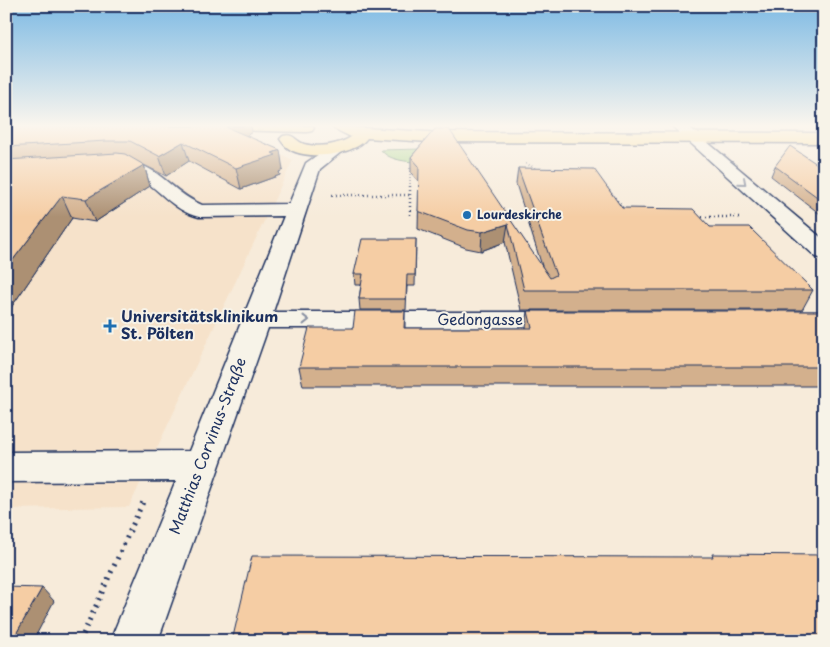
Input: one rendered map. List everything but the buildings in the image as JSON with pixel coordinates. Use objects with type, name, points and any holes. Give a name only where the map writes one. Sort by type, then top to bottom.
[{"type":"main road","points":[[295,156],[304,180]]},
{"type":"street","points":[[89,169],[136,168],[159,182],[183,204],[199,211],[304,180],[332,156]]},
{"type":"street","points":[[714,156],[824,252]]},
{"type":"street","name":"Matthias Corvinus-Straße","points":[[134,641],[257,320],[304,180]]},
{"type":"street","name":"Gedongasse","points":[[257,320],[585,320]]},
{"type":"street","points":[[6,467],[200,466]]},
{"type":"path","points":[[522,164],[534,167],[543,176]]},
{"type":"path","points":[[410,216],[410,168],[416,165]]},
{"type":"path","points":[[304,180],[410,195]]},
{"type":"path","points":[[605,186],[629,216]]},
{"type":"path","points":[[697,217],[784,218]]},
{"type":"shaded area","name":"Universitätsklinikum St. Pölten","points":[[6,156],[285,156],[293,160],[129,507],[6,509]]},
{"type":"green space","points":[[390,156],[416,156],[413,162]]},
{"type":"place","name":"Lourdeskirche","points":[[467,215]]},
{"type":"place","name":"Universitätsklinikum St. Pölten","points":[[110,326]]}]
